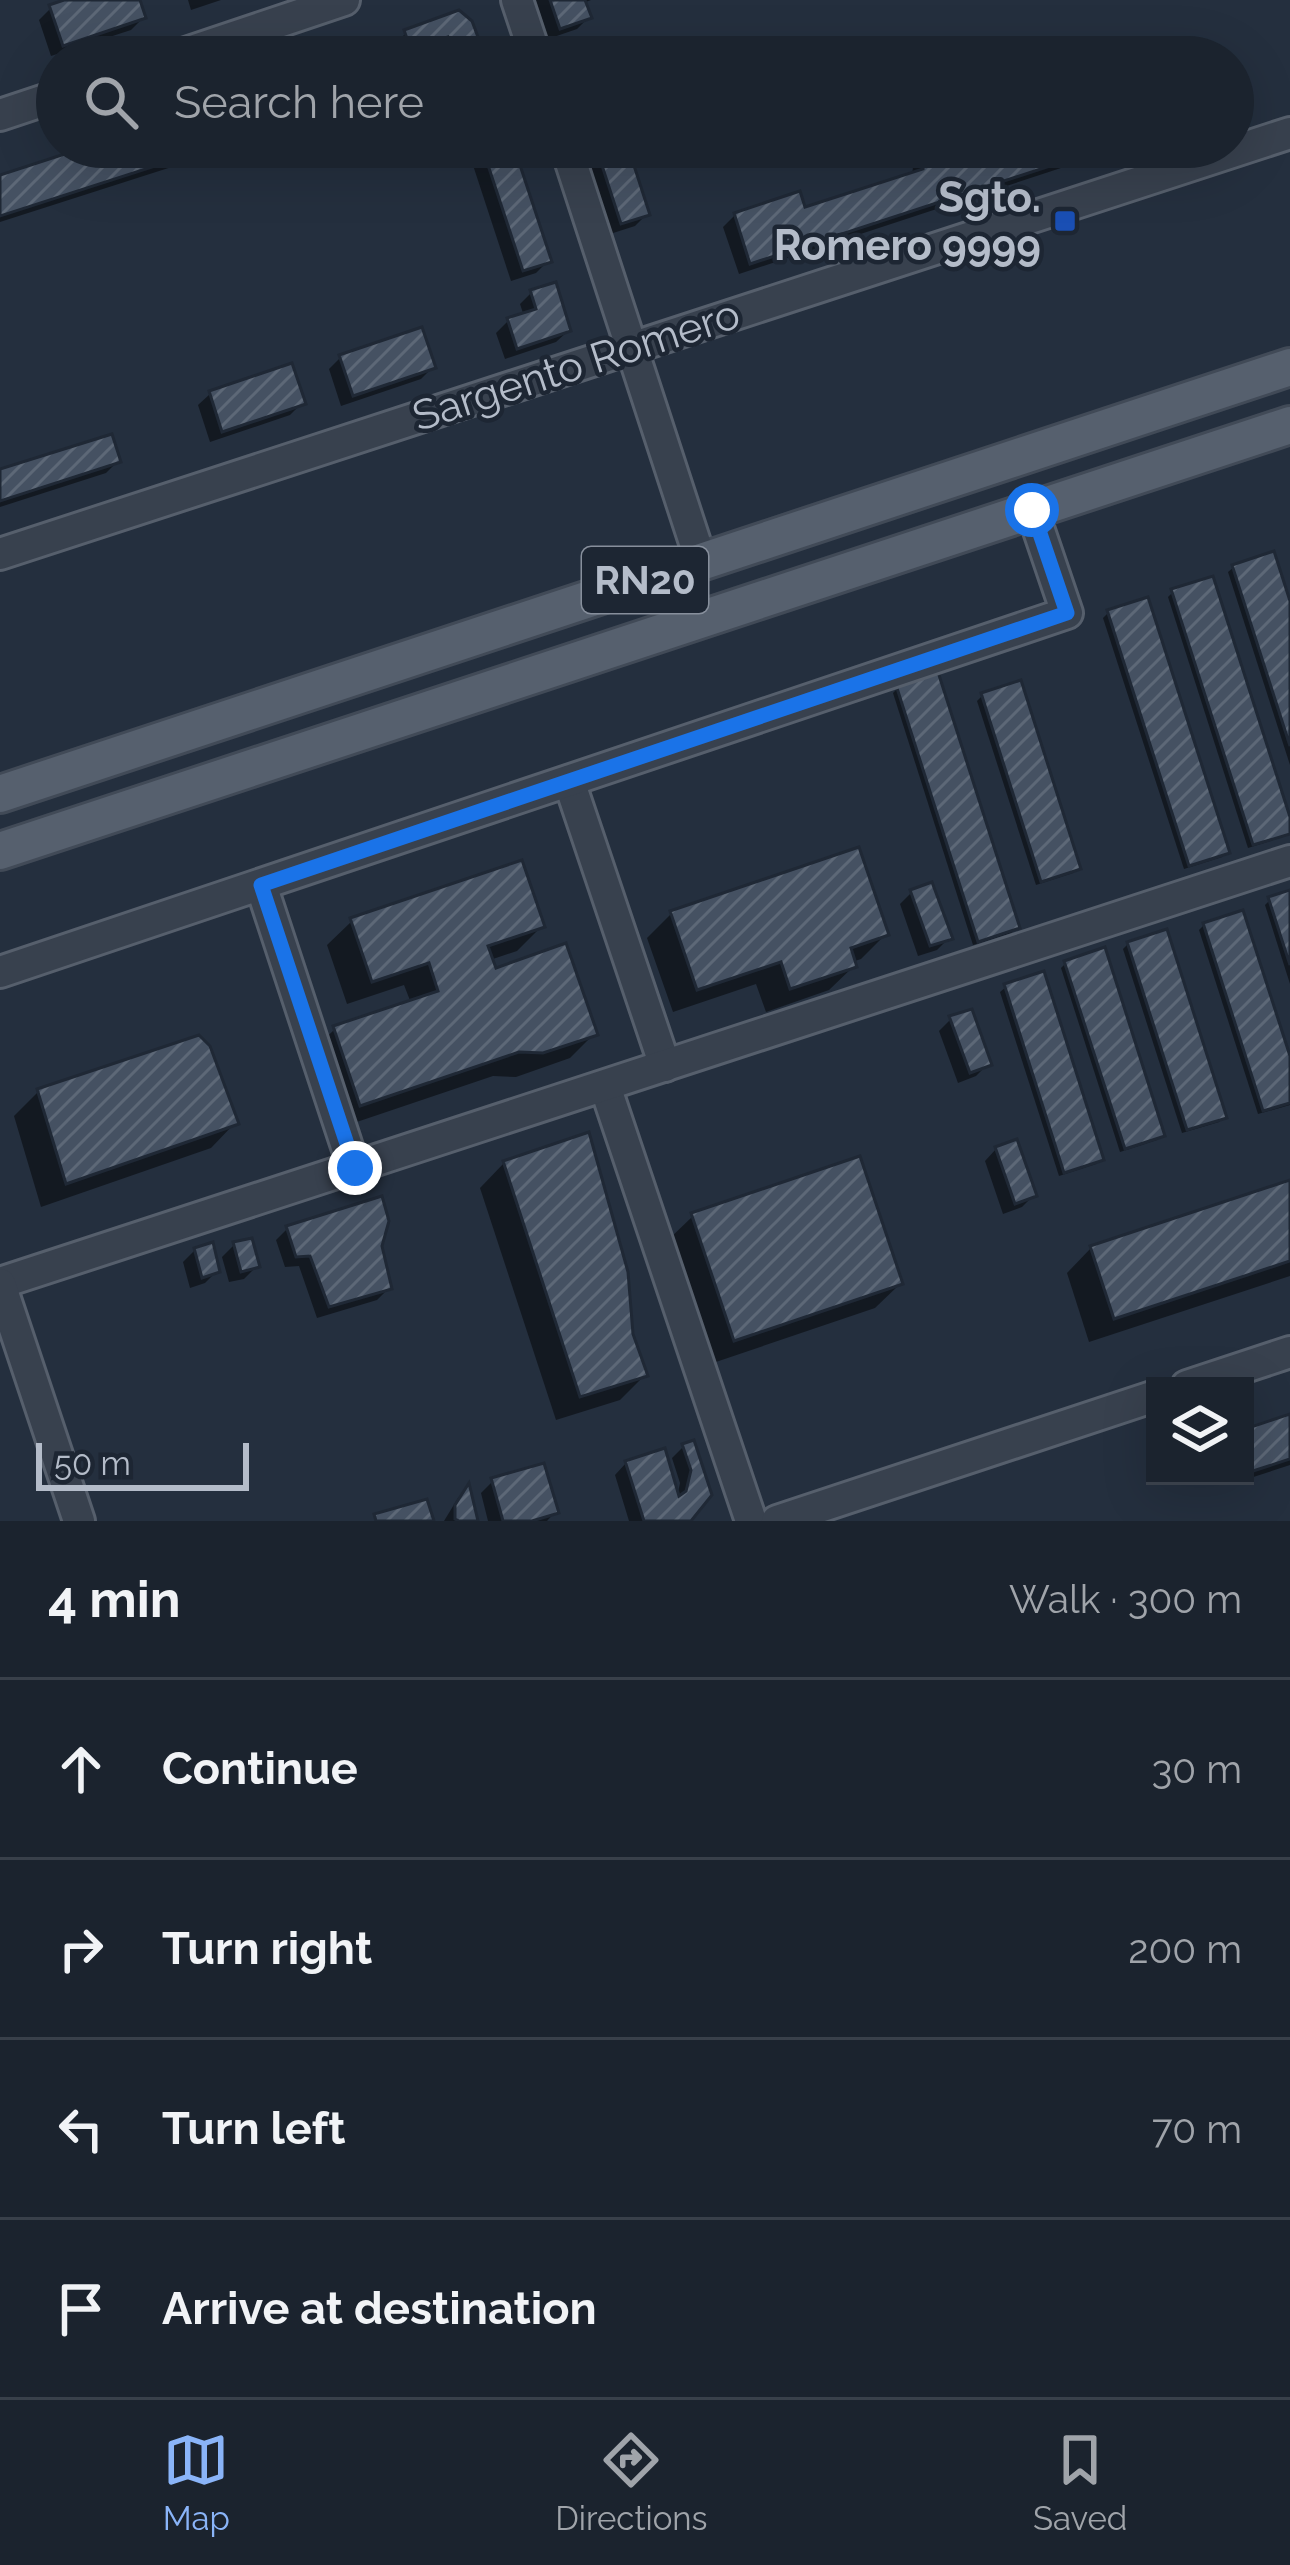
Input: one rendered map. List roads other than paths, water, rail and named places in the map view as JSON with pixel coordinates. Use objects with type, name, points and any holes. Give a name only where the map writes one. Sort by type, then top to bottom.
[{"type":"main road","name":"RN20","points":[[0,794],[1290,368]]},
{"type":"main road","name":"RN20","points":[[0,850],[1290,424]]},
{"type":"street","points":[[237,36],[344,0]]},
{"type":"street","points":[[517,0],[529,36]]},
{"type":"street","points":[[0,116],[36,103]]},
{"type":"street","name":"Sargento Romero","points":[[1254,145],[1290,133]]},
{"type":"street","points":[[573,168],[701,561]]},
{"type":"street","name":"Sargento Romero","points":[[0,554],[1182,168]]},
{"type":"street","points":[[0,972],[1067,613],[1032,510]]},
{"type":"street","points":[[569,781],[665,1066]]},
{"type":"street","points":[[79,1521],[0,1284],[1290,861]]},
{"type":"street","points":[[261,885],[355,1168]]},
{"type":"street","points":[[605,1086],[751,1521]]},
{"type":"street","points":[[1214,1377],[1290,1352]]},
{"type":"street","points":[[777,1521],[1146,1399]]},
{"type":"place","name":"Sgto. Romero 9999","points":[[1065,221]]}]
